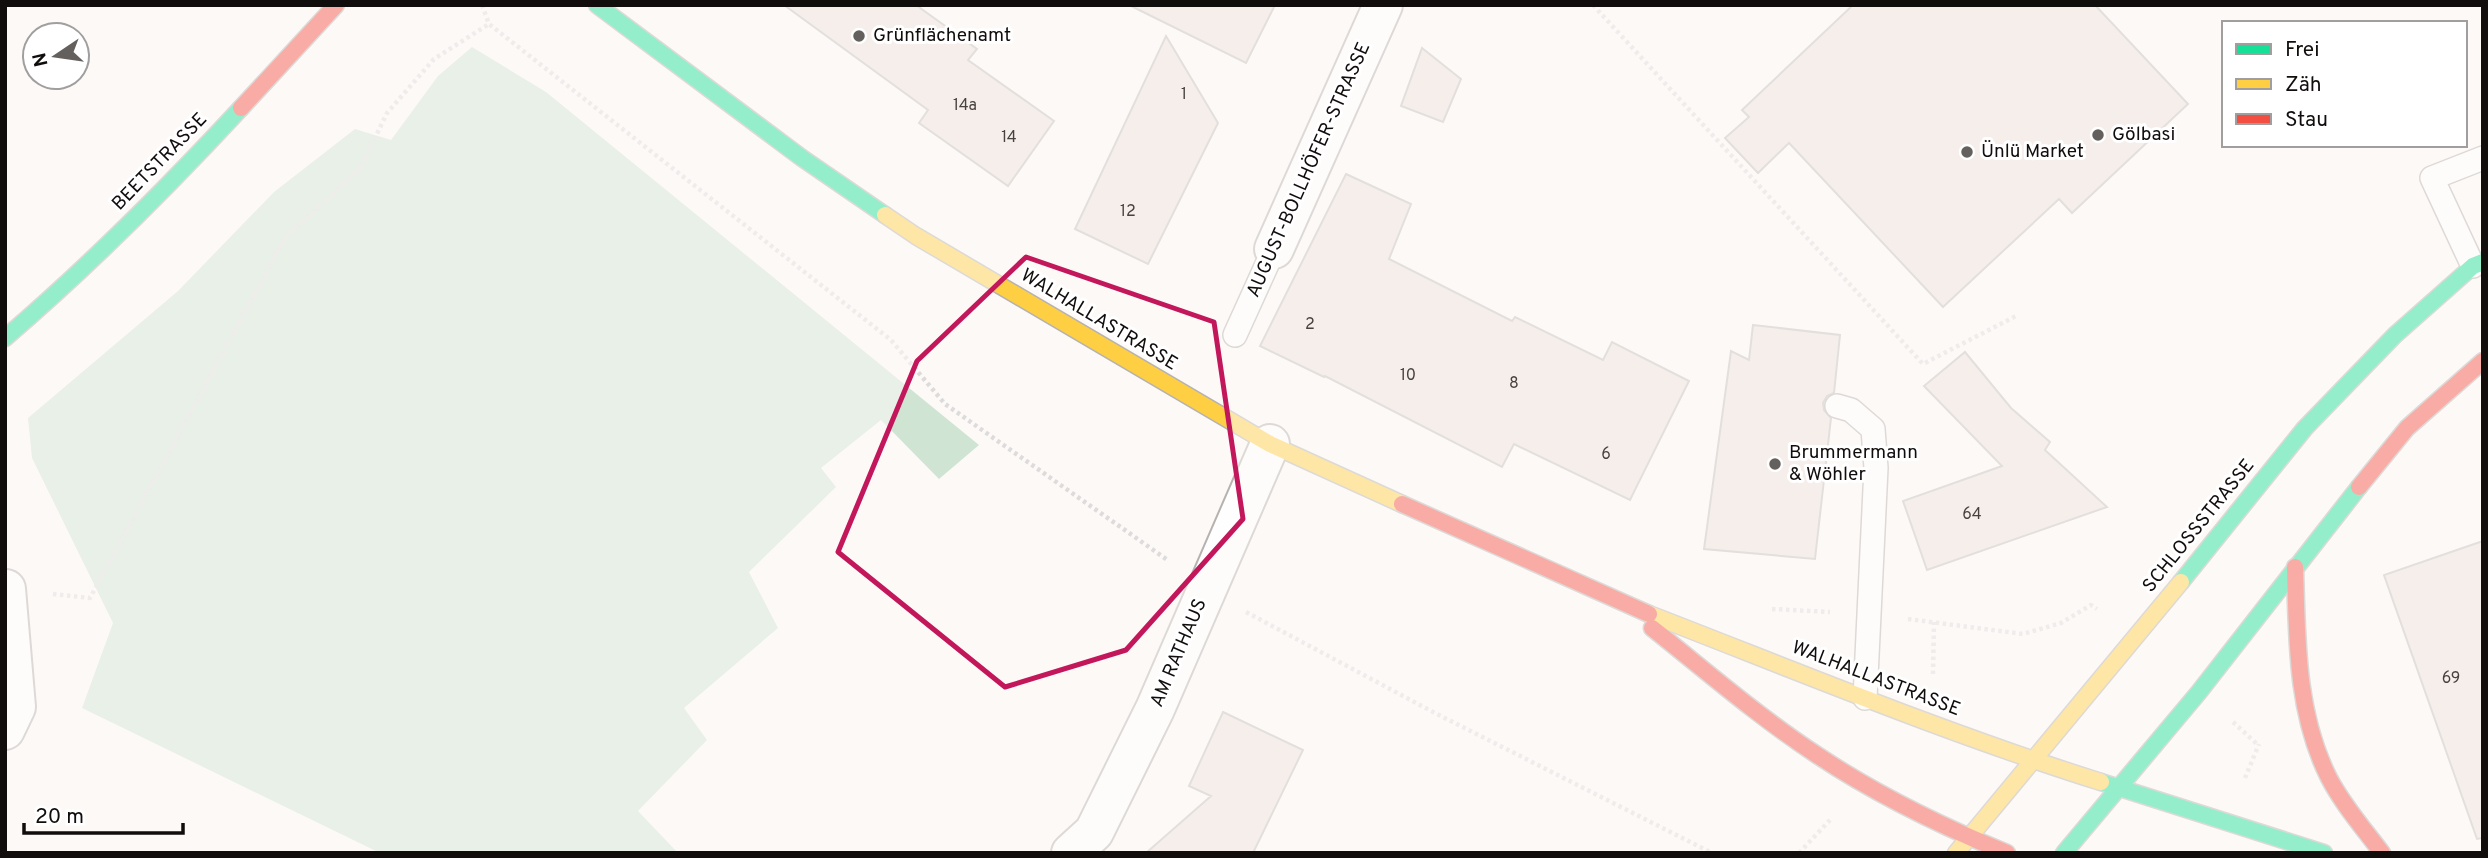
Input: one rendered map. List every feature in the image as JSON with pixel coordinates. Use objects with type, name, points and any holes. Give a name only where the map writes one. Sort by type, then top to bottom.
[{"type":"main road","name":"BEETSTRASSE","points":[[5,338],[47,304],[174,181],[336,5]]},
{"type":"main road","name":"WALHALLASTRASSE","points":[[597,5],[802,158],[916,236],[1270,444],[1620,603],[2031,760],[2324,853]]},
{"type":"main road","name":"SCHLOSSSTRASSE","points":[[1956,853],[2134,640],[2305,428],[2395,335],[2478,264]]},
{"type":"main road","points":[[2064,853],[2199,692],[2295,566],[2407,428],[2483,361]]},
{"type":"main road","points":[[2295,566],[2297,651],[2304,708],[2314,744],[2328,777],[2382,853]]},
{"type":"main road","name":"WALHALLASTRASSE","points":[[1620,603],[1795,741],[1864,783],[1968,838],[2007,853]]},
{"type":"street","name":"AUGUST-BOLLHÖFER-STRASSE","points":[[1274,249],[1383,5]]},
{"type":"street","name":"AM RATHAUS","points":[[1071,853],[1094,832],[1155,709],[1270,444]]},
{"type":"street","points":[[5,730],[16,707],[6,587]]},
{"type":"lane","points":[[2478,264],[2432,178],[2483,158]]},
{"type":"lane","name":"AUGUST-BOLLHÖFER-STRASSE","points":[[1235,335],[1274,249]]},
{"type":"lane","points":[[1837,406],[1851,410],[1873,429],[1876,468],[1866,698]]},
{"type":"path","points":[[482,5],[489,24],[891,340],[945,404],[1207,587],[1233,604],[1433,712],[1712,853]]},
{"type":"path","points":[[1593,5],[1923,364],[2016,316]]},
{"type":"path","points":[[6,587],[90,598],[285,238],[360,169],[387,113],[433,59],[489,24]]},
{"type":"path","points":[[1758,609],[1869,614],[2023,634],[2061,623],[2091,605],[2134,640]]},
{"type":"path","points":[[2199,692],[2258,745]]},
{"type":"path","points":[[2231,824],[2248,766],[2258,745],[2274,728],[2304,708]]},
{"type":"highlighted area","points":[[1026,257],[1214,322],[1243,519],[1126,650],[1005,687],[838,552],[917,361]]},
{"type":"green space","points":[[472,47],[546,92],[979,445],[939,479],[881,420],[821,468],[836,487],[749,572],[778,628],[684,708],[707,740],[638,811],[678,853],[380,853],[82,708],[113,623],[32,458],[28,418],[178,291],[274,192],[355,129],[391,140],[438,76]]},
{"type":"building","points":[[784,5],[916,5],[977,49],[968,60],[1054,121],[1008,186],[919,123],[928,110]]},
{"type":"building","points":[[1129,5],[1275,5],[1246,63]]},
{"type":"building","name":"Ünlü Market","points":[[1853,5],[2095,5],[2188,104],[2072,213],[2059,199],[1943,307],[1789,143],[1758,173],[1725,138],[1749,117],[1742,110]]},
{"type":"building","points":[[1166,36],[1218,123],[1148,264],[1075,229]]},
{"type":"building","points":[[1422,48],[1461,79],[1443,122],[1401,106]]},
{"type":"building","points":[[1346,174],[1411,204],[1389,259],[1512,321],[1515,317],[1603,360],[1612,342],[1689,381],[1630,500],[1514,444],[1502,467],[1325,376],[1260,346]]},
{"type":"building","points":[[1753,325],[1840,335],[1834,393],[1827,396],[1823,403],[1824,410],[1831,418],[1815,559],[1704,549],[1731,351],[1749,360]]},
{"type":"building","points":[[1965,352],[2011,408],[2050,442],[2045,450],[2107,507],[1927,570],[1903,501],[2002,466],[1924,386]]},
{"type":"building","points":[[2483,541],[2483,838],[2477,839],[2384,575]]},
{"type":"building","points":[[1223,712],[1303,750],[1253,853],[1146,853],[1211,796],[1189,786]]},
{"type":"traffic: fast","points":[[597,5],[802,158],[885,215]]},
{"type":"traffic: fast","points":[[5,338],[126,226],[241,108]]},
{"type":"traffic: fast","points":[[2181,582],[2305,428],[2395,335],[2473,266],[2483,262]]},
{"type":"traffic: fast","points":[[2064,853],[2199,692],[2359,487]]},
{"type":"traffic: fast","points":[[2101,782],[2324,853]]},
{"type":"traffic: slow","points":[[885,215],[916,236],[1270,444],[1402,504]]},
{"type":"traffic: slow","points":[[1956,853],[2181,582]]},
{"type":"traffic: slow","points":[[1649,614],[1930,723],[2101,782]]},
{"type":"traffic: jam","points":[[241,108],[336,5]]},
{"type":"traffic: jam","points":[[2359,487],[2407,428],[2483,361]]},
{"type":"traffic: jam","points":[[1402,504],[1649,614]]},
{"type":"traffic: jam","points":[[2295,567],[2300,675],[2310,728],[2329,778],[2382,853]]},
{"type":"traffic: jam","points":[[1652,628],[1774,725],[1840,770],[1910,809],[2007,853]]},
{"type":"place","name":"Grünflächenamt","points":[[859,36]]},
{"type":"place","name":"Gölbasi","points":[[2098,135]]},
{"type":"place","name":"Ünlü Market","points":[[1967,152]]},
{"type":"place","name":"Brummermann & Wöhler","points":[[1775,464]]}]
